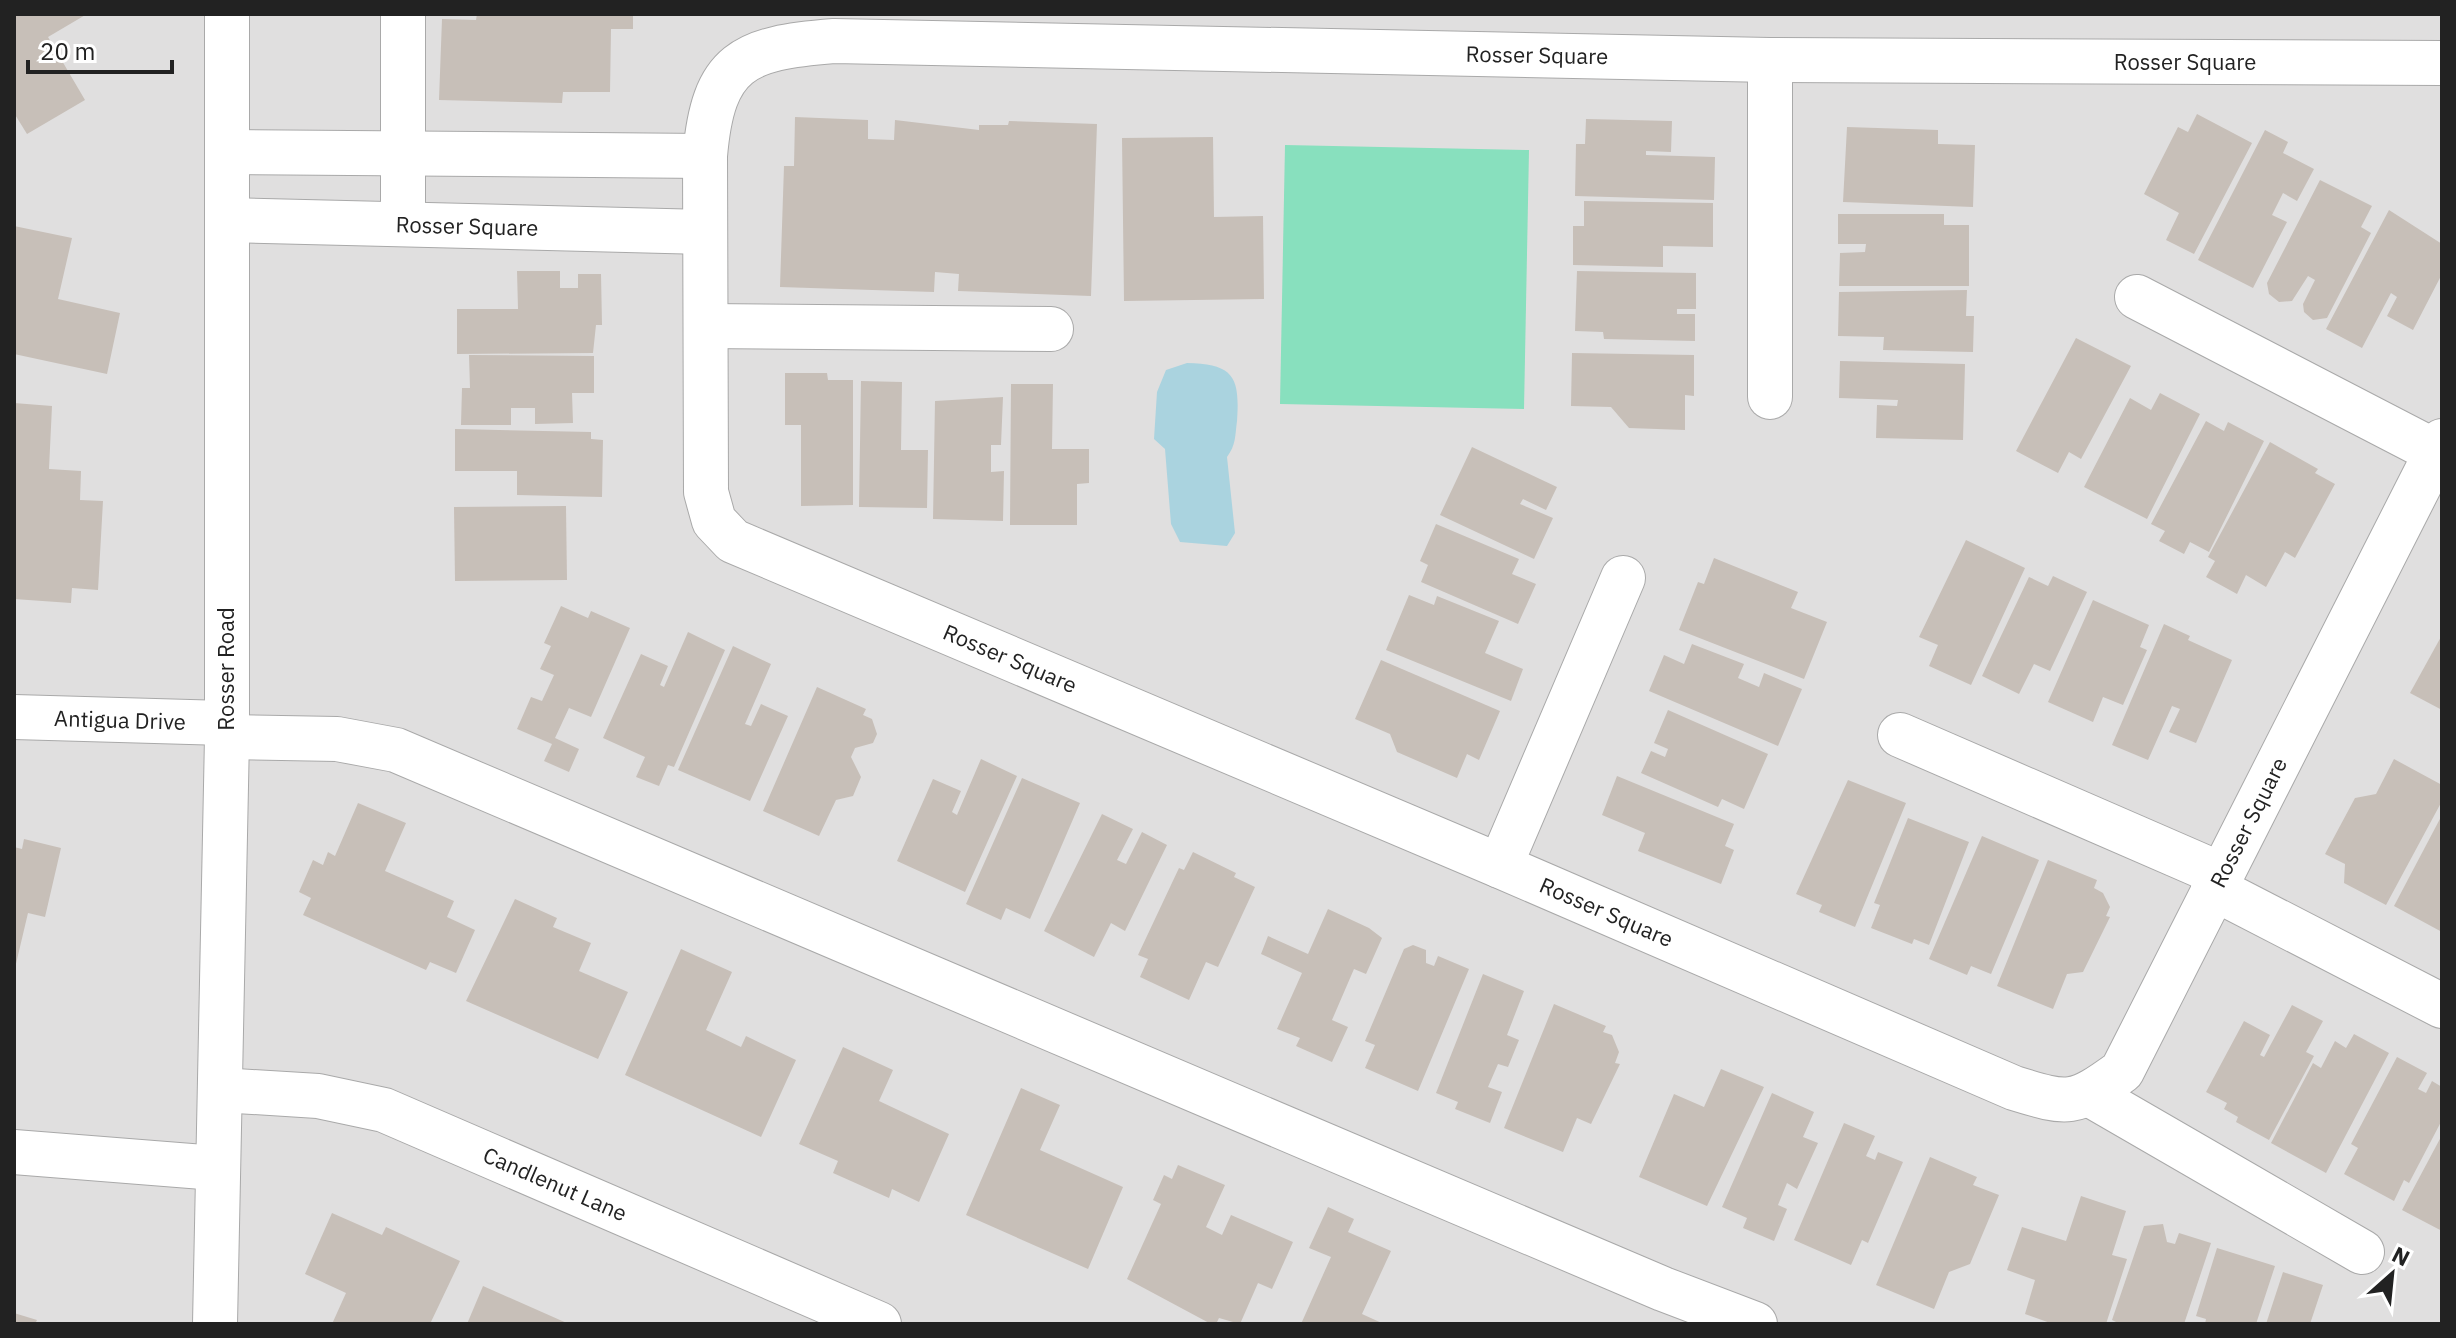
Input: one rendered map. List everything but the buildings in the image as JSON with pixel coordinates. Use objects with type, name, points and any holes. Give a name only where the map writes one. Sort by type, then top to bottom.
[{"type":"street","name":"Rosser Road","points":[[215,1324],[226,730],[227,14]]},
{"type":"street","points":[[403,14],[403,223]]},
{"type":"street","name":"Rosser Square","points":[[2435,468],[2217,881],[2122,1071],[2089,1094],[2061,1102],[2014,1088],[733,541],[714,521],[706,492],[705,156],[709,113],[722,81],[749,56],[785,45],[834,41],[1770,60],[2442,63]]},
{"type":"street","points":[[1770,60],[1770,397]]},
{"type":"street","points":[[227,152],[705,156]]},
{"type":"street","name":"Rosser Square","points":[[227,220],[705,232]]},
{"type":"street","points":[[2137,297],[2435,468]]},
{"type":"street","points":[[706,326],[1051,329]]},
{"type":"street","points":[[1500,866],[1623,578]]},
{"type":"street","name":"Antigua Drive","points":[[14,717],[337,739],[396,750],[1663,1289],[1755,1324]]},
{"type":"street","points":[[1900,735],[2217,881],[2442,1006]]},
{"type":"street","name":"Candlenut Lane","points":[[220,1090],[318,1096],[384,1110],[879,1324]]},
{"type":"street","points":[[2089,1094],[2362,1252]]},
{"type":"street","points":[[14,1152],[216,1168]]},
{"type":"shaded area","points":[[14,14],[2442,14],[2442,1324],[14,1324]]},
{"type":"green space","points":[[1285,145],[1529,150],[1524,409],[1280,404]]},
{"type":"water","points":[[1187,363],[1215,366],[1231,376],[1235,384],[1237,421],[1234,444],[1227,457],[1235,533],[1227,546],[1180,542],[1171,524],[1165,449],[1154,439],[1157,392],[1166,370]]}]
